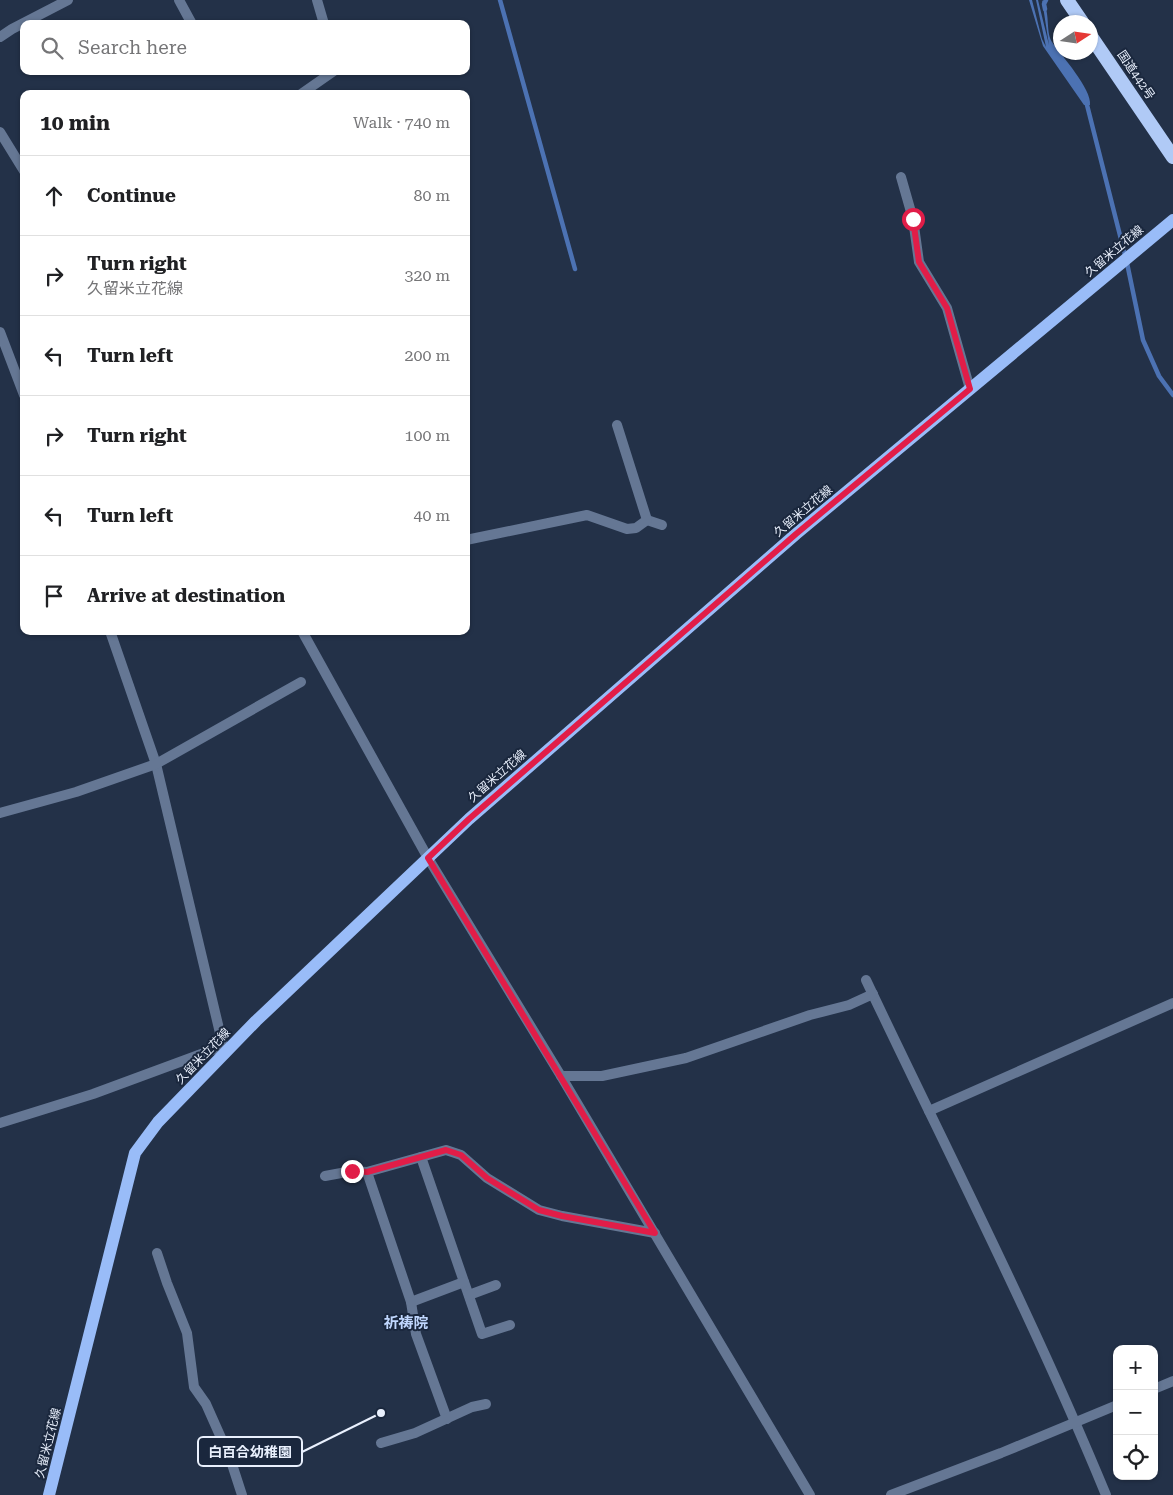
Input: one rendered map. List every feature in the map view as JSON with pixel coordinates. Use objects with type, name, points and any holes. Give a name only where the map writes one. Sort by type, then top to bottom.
[{"type":"highway","points":[[1067,0],[1077,15]]},
{"type":"highway","name":"国道442号","points":[[1098,47],[1173,157]]},
{"type":"main road","name":"久留米立花線","points":[[49,1495],[135,1154],[158,1122],[224,1050],[256,1022],[476,812],[796,534],[1173,220]]},
{"type":"street","points":[[29,20],[68,0]]},
{"type":"street","points":[[179,0],[190,20]]},
{"type":"street","points":[[317,0],[323,20]]},
{"type":"street","points":[[0,37],[20,25]]},
{"type":"street","points":[[307,90],[328,75]]},
{"type":"street","points":[[0,132],[20,164]]},
{"type":"street","points":[[901,177],[913,219],[919,262],[947,308],[970,389]]},
{"type":"street","points":[[0,332],[20,384]]},
{"type":"street","points":[[617,424],[647,520]]},
{"type":"street","points":[[470,539],[587,515],[628,529],[636,528],[647,520]]},
{"type":"street","points":[[647,520],[662,525]]},
{"type":"street","points":[[0,1123],[224,1050],[156,764],[111,635]]},
{"type":"street","points":[[304,635],[428,858],[561,1076],[810,1495]]},
{"type":"street","points":[[0,813],[76,792],[156,764],[301,682]]},
{"type":"street","points":[[866,980],[1018,1294],[1077,1423],[1106,1495]]},
{"type":"street","points":[[561,1076],[602,1076],[686,1058],[810,1015],[849,1005],[873,994]]},
{"type":"street","points":[[929,1111],[1173,1003]]},
{"type":"street","points":[[325,1176],[352,1171],[367,1172],[446,1150],[461,1155],[487,1178],[539,1210],[655,1233]]},
{"type":"street","points":[[421,1157],[482,1334],[510,1325]]},
{"type":"street","points":[[367,1172],[411,1302],[416,1334],[447,1419]]},
{"type":"street","points":[[157,1253],[187,1333],[194,1387],[206,1404],[230,1458],[242,1495]]},
{"type":"street","points":[[411,1302],[464,1282]]},
{"type":"street","points":[[469,1295],[496,1285]]},
{"type":"street","points":[[1158,1387],[1173,1381]]},
{"type":"street","points":[[381,1443],[415,1433],[472,1407],[486,1404]]},
{"type":"street","points":[[891,1495],[1113,1408]]},
{"type":"water","points":[[1029,0],[1032,0],[1042,39],[1046,47],[1036,0],[1038,0],[1049,45],[1042,0],[1045,5],[1050,38],[1053,43],[1053,60],[1067,60],[1086,90],[1090,105],[1084,105],[1043,46]]},
{"type":"waterway","points":[[500,0],[575,269]]},
{"type":"waterway","points":[[1045,9],[1044,4],[1046,0]]},
{"type":"waterway","points":[[1086,101],[1127,263],[1143,340],[1159,376],[1173,395]]},
{"type":"place","name":"白百合幼稚園","points":[[381,1413]]},
{"type":"district","name":"祈祷院","points":[[406,1323]]},
{"type":"route","points":[[352,1171],[367,1172],[446,1150],[461,1155],[487,1178],[539,1210],[655,1233],[428,858],[469,819],[796,534],[970,389],[947,308],[919,262],[913,219]]}]
